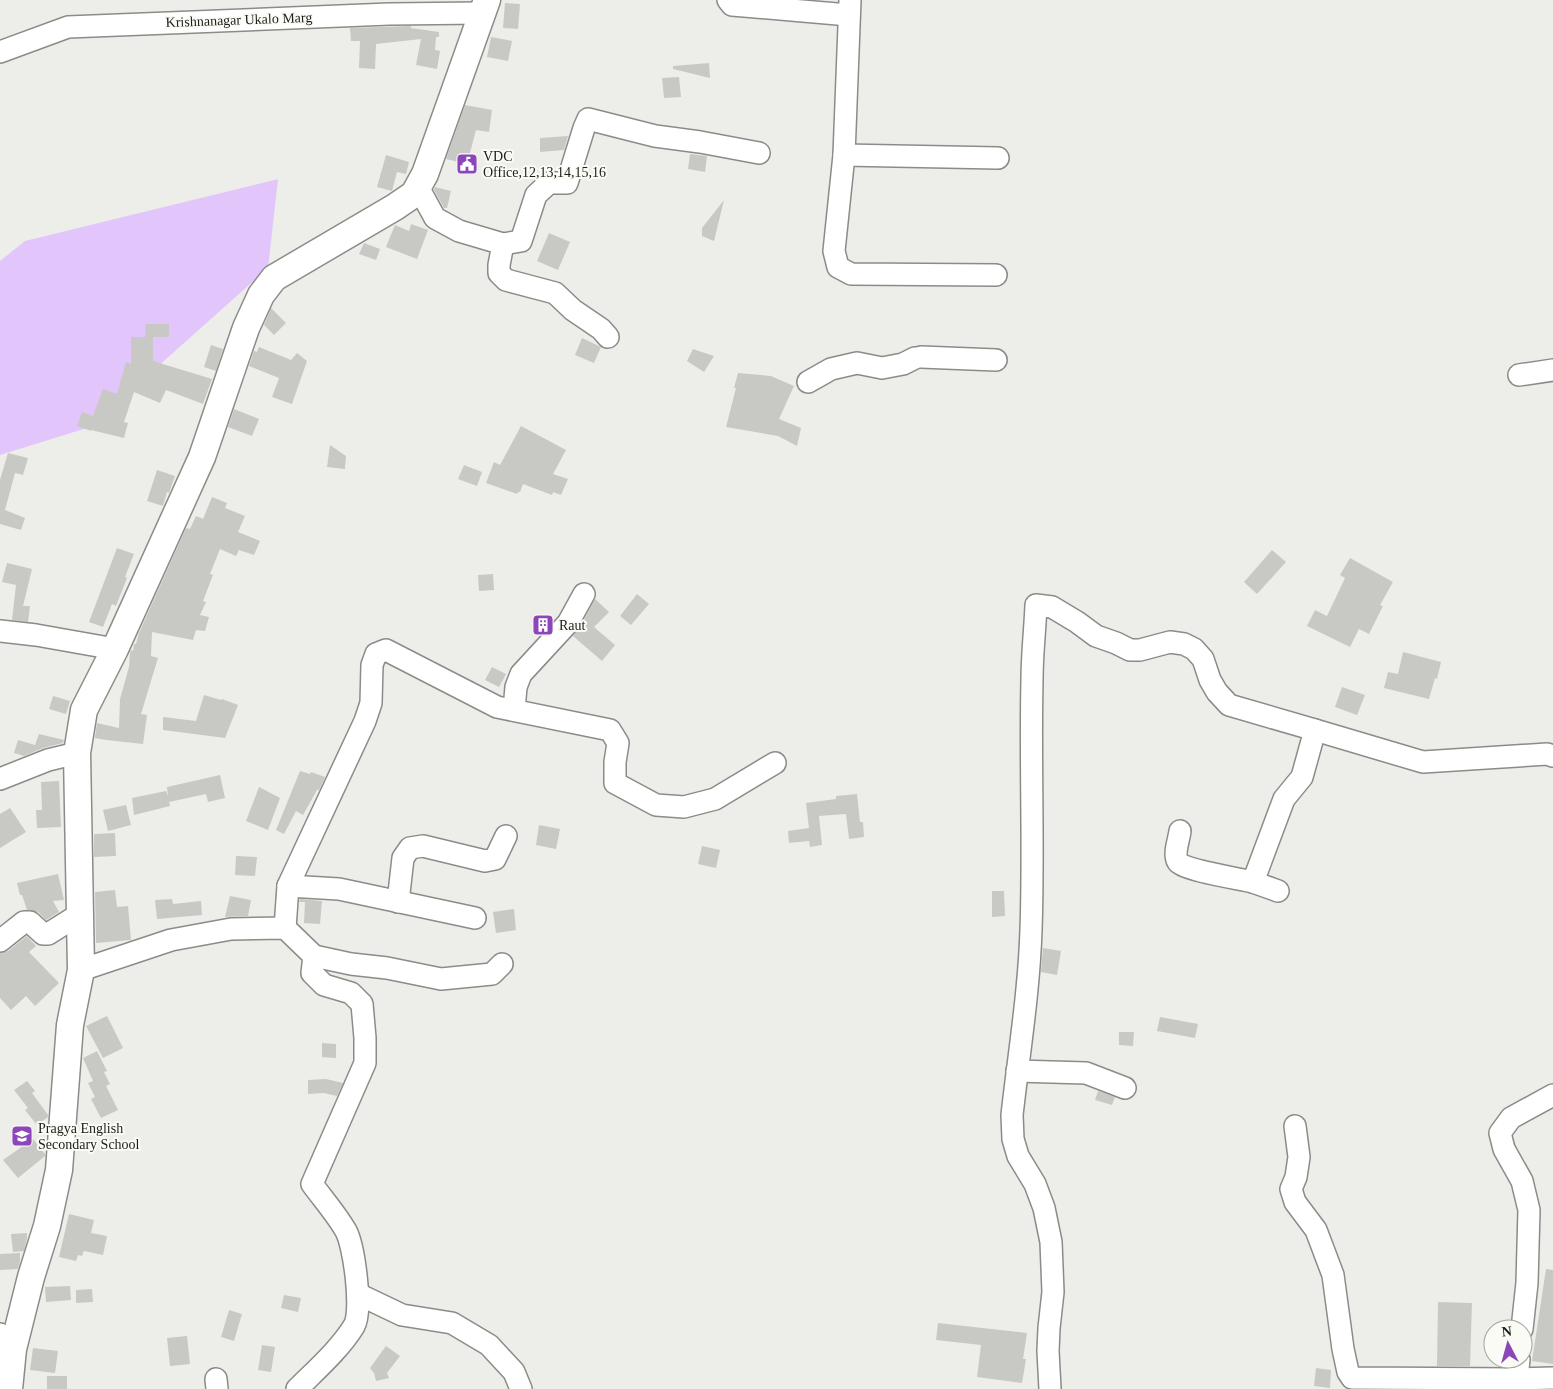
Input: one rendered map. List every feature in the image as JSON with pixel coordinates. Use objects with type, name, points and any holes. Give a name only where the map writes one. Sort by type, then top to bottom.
[{"type":"main road","points":[[9,1389],[7,1342],[47,1226],[59,1170],[70,1025],[81,970],[77,753],[84,710],[116,649],[202,456],[246,328],[261,295],[274,278],[396,207],[414,194],[425,174],[484,6]]},
{"type":"street","points":[[728,0],[732,5],[772,15],[849,7],[844,154],[834,251],[838,267],[851,274],[996,275]]},
{"type":"street","name":"Krishnanagar Ukalo Marg","points":[[0,52],[68,27],[389,14],[484,6]]},
{"type":"street","points":[[418,187],[435,218],[459,232],[503,244],[521,241],[536,195],[549,183],[568,183],[588,120],[655,136],[759,153]]},
{"type":"street","points":[[844,154],[998,158]]},
{"type":"street","points":[[503,244],[499,265],[500,273],[506,280],[555,294],[572,310],[602,329],[608,337]]},
{"type":"street","points":[[808,382],[831,370],[857,363],[882,368],[903,364],[918,358],[996,360]]},
{"type":"street","points":[[1519,374],[1553,370]]},
{"type":"street","points":[[514,710],[516,687],[521,674],[568,623],[584,594]]},
{"type":"street","points":[[1050,1389],[1048,1351],[1053,1292],[1051,1242],[1044,1208],[1035,1184],[1018,1156],[1013,1139],[1012,1115],[1029,969],[1031,932],[1033,856],[1032,680],[1036,605],[1052,607],[1096,636],[1130,650],[1140,650],[1170,642],[1184,644],[1194,649],[1203,659],[1210,680],[1217,692],[1229,704],[1423,762],[1546,754],[1553,756]]},
{"type":"street","points":[[0,631],[116,649]]},
{"type":"street","points":[[285,928],[288,886],[365,721],[371,703],[372,665],[376,654],[386,650],[497,707],[610,730],[618,743],[615,762],[615,783],[656,805],[684,807],[715,799],[775,763]]},
{"type":"street","points":[[1253,882],[1284,799],[1302,777],[1315,730]]},
{"type":"street","points":[[0,780],[48,760],[77,753]]},
{"type":"street","points":[[1180,831],[1176,855],[1180,865],[1253,882],[1278,891]]},
{"type":"street","points":[[398,902],[403,858],[410,848],[423,846],[485,861],[495,858],[506,836]]},
{"type":"street","points":[[288,886],[339,889],[475,918]]},
{"type":"street","points":[[0,941],[24,922],[30,922],[43,934],[48,934],[80,914]]},
{"type":"street","points":[[81,970],[171,940],[231,929],[285,928],[314,956],[350,964],[388,968],[441,978],[492,974],[502,964]]},
{"type":"street","points":[[297,1389],[333,1353],[355,1324],[358,1294],[354,1265],[346,1232],[312,1184],[365,1063],[362,1004],[351,992],[324,985],[312,973],[314,956]]},
{"type":"street","points":[[1017,1071],[1086,1073],[1125,1088]]},
{"type":"street","points":[[1523,1319],[1527,1283],[1529,1210],[1522,1181],[1504,1149],[1500,1133],[1511,1118],[1553,1095]]},
{"type":"street","points":[[1295,1126],[1299,1157],[1296,1177],[1291,1189],[1295,1202],[1316,1230],[1333,1275],[1343,1349],[1348,1372],[1352,1378],[1518,1369],[1553,1378]]},
{"type":"street","points":[[358,1294],[402,1315],[452,1323],[489,1345],[514,1372],[520,1389]]},
{"type":"shaded area","points":[[278,179],[268,268],[90,427],[0,455],[0,261],[25,241]]},
{"type":"building","points":[[505,3],[520,4],[518,29],[503,28]]},
{"type":"building","points":[[411,26],[411,28],[439,32],[439,37],[436,37],[435,50],[440,51],[437,69],[416,65],[421,39],[376,44],[375,69],[359,68],[360,41],[351,41],[350,28]]},
{"type":"building","points":[[491,37],[512,41],[508,61],[487,57]]},
{"type":"building","points":[[709,63],[710,78],[673,69],[673,66]]},
{"type":"building","points":[[679,77],[681,97],[664,98],[662,78]]},
{"type":"building","points":[[465,105],[492,110],[489,132],[476,130],[467,164],[446,159]]},
{"type":"building","points":[[568,136],[564,150],[540,152],[540,138]]},
{"type":"building","points":[[690,154],[707,156],[705,172],[688,169]]},
{"type":"building","points":[[386,155],[409,162],[406,174],[397,172],[392,191],[377,187]]},
{"type":"building","points":[[435,187],[451,191],[447,208],[444,208],[434,190]]},
{"type":"building","points":[[724,200],[714,241],[702,236],[702,228]]},
{"type":"building","points":[[411,224],[428,230],[417,259],[386,247],[395,225],[409,231]]},
{"type":"building","points":[[549,233],[570,242],[558,270],[537,261]]},
{"type":"building","points":[[364,243],[380,249],[376,260],[359,254]]},
{"type":"building","points":[[271,308],[286,323],[274,335],[264,325]]},
{"type":"building","points":[[146,324],[169,324],[169,337],[145,337]]},
{"type":"building","points":[[131,337],[153,337],[153,361],[212,379],[203,404],[166,390],[160,403],[134,392],[124,422],[128,423],[124,438],[77,426],[82,412],[93,416],[103,389],[117,394],[126,362],[131,364]]},
{"type":"building","points":[[582,338],[601,347],[594,363],[575,355]]},
{"type":"building","points":[[211,345],[223,349],[216,371],[204,367]]},
{"type":"building","points":[[259,347],[291,360],[297,353],[307,361],[292,404],[272,397],[279,378],[249,366],[254,351],[257,352]]},
{"type":"building","points":[[693,349],[714,356],[704,372],[687,361]]},
{"type":"building","points":[[738,373],[771,376],[794,386],[779,419],[801,428],[797,446],[778,436],[726,427]]},
{"type":"building","points":[[234,409],[259,419],[252,436],[228,427]]},
{"type":"building","points":[[521,426],[566,450],[553,474],[568,479],[561,495],[553,492],[552,495],[523,484],[520,492],[517,494],[486,483],[494,462],[500,465]]},
{"type":"building","points":[[330,445],[346,456],[345,469],[327,467]]},
{"type":"building","points":[[8,453],[28,458],[23,475],[15,473],[5,510],[25,518],[21,530],[0,524],[0,480]]},
{"type":"building","points":[[464,465],[482,472],[477,486],[458,479]]},
{"type":"building","points":[[157,470],[175,476],[163,506],[147,501]]},
{"type":"building","points":[[212,497],[227,503],[225,508],[245,516],[238,532],[260,541],[254,555],[239,550],[236,556],[220,549],[210,574],[213,575],[203,601],[206,602],[200,615],[209,617],[205,631],[196,630],[193,640],[152,632],[151,656],[158,658],[141,714],[147,715],[143,744],[95,738],[97,723],[119,728],[120,699],[129,667],[131,650],[133,651],[134,644],[136,644],[139,633],[186,528],[190,529],[196,516],[203,519]]},
{"type":"building","points":[[117,548],[134,554],[116,606],[112,604],[103,627],[89,622]]},
{"type":"building","points":[[1272,550],[1286,562],[1257,594],[1244,582]]},
{"type":"building","points":[[1350,558],[1393,582],[1380,605],[1383,606],[1369,634],[1359,629],[1350,647],[1307,626],[1315,610],[1327,616],[1345,578],[1340,575]]},
{"type":"building","points":[[7,563],[32,569],[23,606],[30,606],[28,622],[12,620],[16,585],[2,582]]},
{"type":"building","points":[[493,574],[494,590],[479,591],[478,575]]},
{"type":"building","points":[[637,594],[649,604],[631,625],[620,616]]},
{"type":"building","points":[[595,599],[609,612],[594,627],[615,645],[602,661],[573,636],[579,629]]},
{"type":"building","points":[[1403,652],[1441,662],[1429,699],[1384,688],[1388,672],[1398,674]]},
{"type":"building","points":[[492,667],[506,674],[499,687],[485,680]]},
{"type":"building","points":[[1342,687],[1365,695],[1357,715],[1335,707]]},
{"type":"building","points":[[204,695],[238,705],[225,738],[163,730],[163,717],[196,721]]},
{"type":"building","points":[[53,696],[70,701],[66,714],[49,709]]},
{"type":"building","points":[[39,734],[64,740],[63,743],[43,748],[24,756],[14,753],[18,740],[35,745]]},
{"type":"building","points":[[300,771],[310,774],[311,772],[325,777],[303,815],[296,811],[284,834],[276,830]]},
{"type":"building","points":[[220,775],[225,798],[208,802],[206,794],[169,802],[170,806],[134,815],[132,798],[166,791],[168,796],[167,787]]},
{"type":"building","points":[[59,781],[61,827],[37,828],[36,810],[42,810],[41,782]]},
{"type":"building","points":[[259,787],[280,798],[268,830],[246,821]]},
{"type":"building","points":[[857,794],[860,822],[863,822],[864,837],[849,839],[846,814],[819,816],[822,845],[810,847],[809,841],[789,843],[788,831],[809,828],[806,803],[836,799],[836,796]]},
{"type":"building","points":[[126,805],[131,825],[108,831],[103,810]]},
{"type":"building","points":[[10,808],[26,832],[0,848],[0,814]]},
{"type":"building","points":[[539,825],[560,829],[556,849],[536,845]]},
{"type":"building","points":[[115,833],[116,856],[94,857],[94,834]]},
{"type":"building","points":[[702,846],[720,850],[716,868],[698,864]]},
{"type":"building","points":[[236,856],[257,857],[255,876],[235,875]]},
{"type":"building","points":[[58,874],[64,900],[53,901],[59,912],[46,920],[38,912],[27,910],[17,883]]},
{"type":"building","points":[[115,890],[117,907],[128,906],[131,940],[96,943],[95,892]]},
{"type":"building","points":[[992,891],[1004,891],[1005,916],[992,917]]},
{"type":"building","points":[[230,896],[251,900],[248,916],[225,917]]},
{"type":"building","points":[[172,899],[173,904],[201,901],[202,915],[157,919],[155,900]]},
{"type":"building","points":[[300,899],[322,901],[320,924],[304,923],[305,902],[299,902]]},
{"type":"building","points":[[514,909],[516,930],[496,933],[493,912]]},
{"type":"building","points":[[27,936],[36,946],[29,952],[59,983],[35,1006],[26,996],[11,1010],[0,998],[0,953],[8,951]]},
{"type":"building","points":[[1043,948],[1061,951],[1057,975],[1041,972]]},
{"type":"building","points":[[107,1016],[123,1048],[103,1058],[86,1026]]},
{"type":"building","points":[[1160,1017],[1198,1024],[1195,1038],[1157,1031]]},
{"type":"building","points":[[1119,1032],[1134,1032],[1133,1046],[1119,1045]]},
{"type":"building","points":[[322,1043],[336,1044],[336,1058],[322,1057]]},
{"type":"building","points":[[97,1051],[107,1071],[104,1072],[110,1084],[106,1086],[118,1110],[101,1118],[91,1099],[95,1097],[88,1083],[93,1081],[83,1058]]},
{"type":"building","points":[[326,1079],[343,1083],[337,1096],[324,1093],[308,1094],[308,1080]]},
{"type":"building","points":[[27,1081],[35,1091],[32,1093],[48,1115],[37,1125],[25,1110],[28,1108],[14,1090]]},
{"type":"building","points":[[1098,1091],[1115,1097],[1112,1105],[1095,1100]]},
{"type":"building","points":[[33,1139],[45,1156],[18,1178],[3,1160]]},
{"type":"building","points":[[69,1214],[94,1220],[91,1233],[107,1236],[103,1255],[84,1251],[82,1256],[78,1255],[76,1261],[59,1257]]},
{"type":"building","points":[[27,1233],[24,1251],[13,1252],[11,1234]]},
{"type":"building","points":[[20,1253],[18,1269],[0,1270],[0,1254]]},
{"type":"building","points":[[1546,1269],[1553,1270],[1553,1364],[1533,1361]]},
{"type":"building","points":[[70,1286],[71,1300],[46,1302],[45,1287]]},
{"type":"building","points":[[92,1289],[93,1302],[76,1303],[76,1290]]},
{"type":"building","points":[[284,1295],[301,1298],[298,1312],[281,1308]]},
{"type":"building","points":[[1438,1302],[1472,1303],[1470,1366],[1437,1366]]},
{"type":"building","points":[[229,1310],[242,1314],[234,1341],[221,1337]]},
{"type":"building","points":[[938,1323],[1027,1333],[1023,1359],[1026,1359],[1022,1383],[977,1377],[981,1345],[936,1340]]},
{"type":"building","points":[[187,1336],[190,1364],[170,1366],[167,1338]]},
{"type":"building","points":[[262,1345],[275,1347],[271,1372],[258,1370]]},
{"type":"building","points":[[386,1346],[400,1356],[387,1373],[389,1378],[376,1381],[374,1373],[370,1368]]},
{"type":"building","points":[[33,1348],[58,1351],[55,1373],[30,1370]]},
{"type":"building","points":[[1316,1368],[1331,1370],[1330,1388],[1314,1386]]},
{"type":"building","points":[[47,1376],[67,1376],[67,1389],[47,1389]]},
{"type":"place","name":"VDC Office,12,13,14,15,16","points":[[467,164]]},
{"type":"place","name":"Raut","points":[[543,625]]},
{"type":"place","name":"Pragya English Secondary School","points":[[22,1136]]}]
